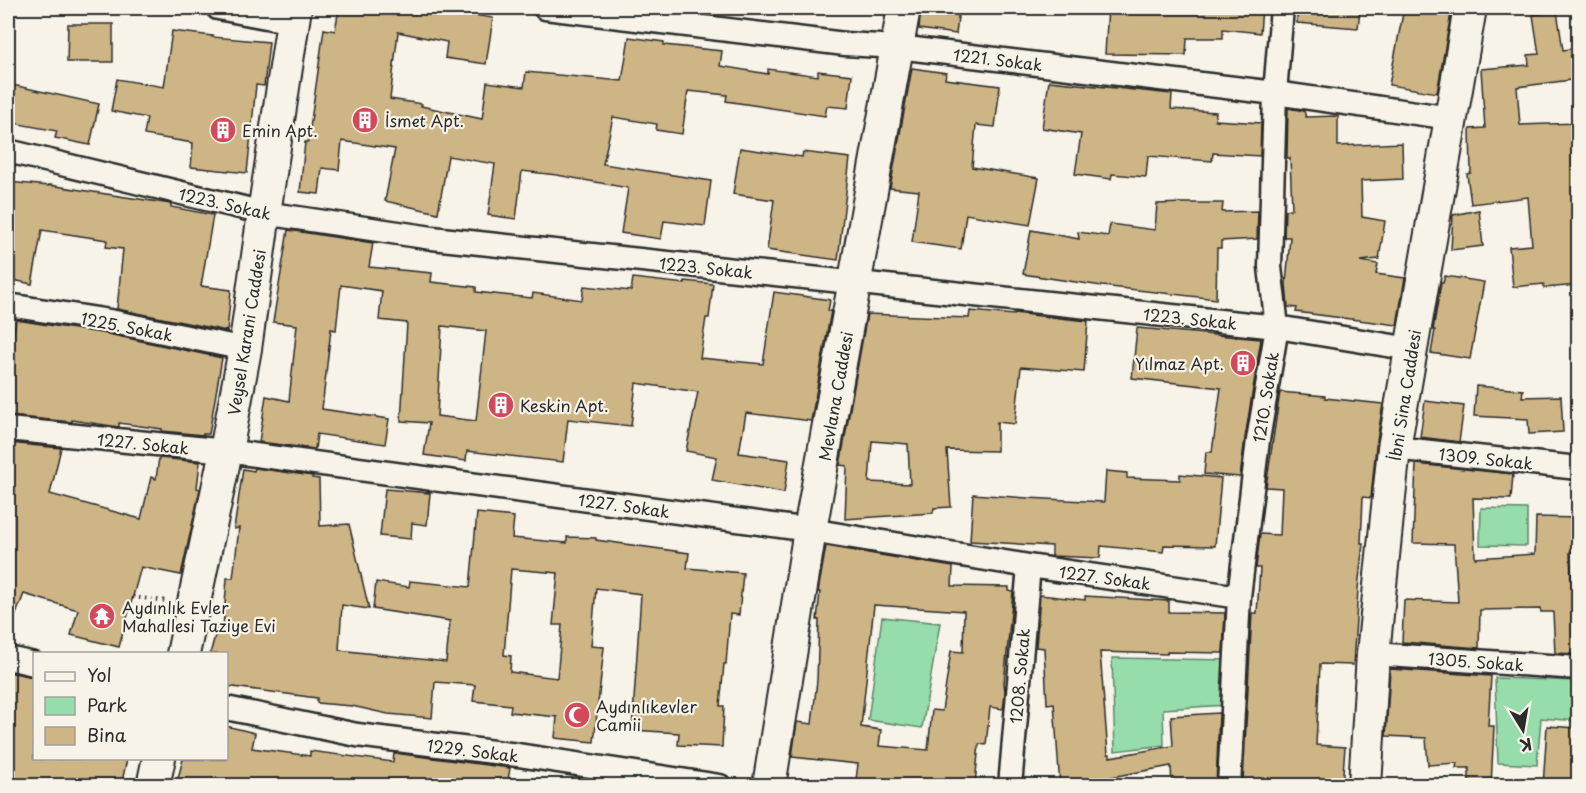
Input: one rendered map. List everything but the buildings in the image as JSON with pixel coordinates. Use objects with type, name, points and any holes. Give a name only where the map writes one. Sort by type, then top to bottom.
[{"type":"street","points":[[218,8],[294,15]]},
{"type":"street","name":"1221. Sokak","points":[[545,8],[845,44],[898,47],[1275,93],[1451,118]]},
{"type":"street","name":"Mevlana Caddesi","points":[[769,786],[810,530],[904,8]]},
{"type":"street","name":"1210. Sokak","points":[[1229,786],[1239,597],[1258,440],[1277,327],[1270,267],[1275,93],[1282,8]]},
{"type":"street","name":"İbni Sina Caddesi","points":[[1365,786],[1373,654],[1394,448],[1470,8]]},
{"type":"street","name":"Veysel Karani Caddesi","points":[[183,652],[245,349],[294,15]]},
{"type":"street","name":"1223. Sokak","points":[[8,151],[264,213],[432,238],[1277,327],[1411,349]]},
{"type":"street","name":"1225. Sokak","points":[[8,305],[110,321],[245,349]]},
{"type":"street","name":"1227. Sokak","points":[[8,429],[226,451],[810,530],[1239,597]]},
{"type":"street","name":"1309. Sokak","points":[[1394,448],[1578,468]]},
{"type":"street","name":"1208. Sokak","points":[[1010,786],[1029,566]]},
{"type":"street","name":"1305. Sokak","points":[[1373,654],[1578,668]]},
{"type":"street","points":[[8,658],[33,664]]},
{"type":"street","name":"1229. Sokak","points":[[228,708],[357,735],[518,755],[720,786]]},
{"type":"street","points":[[153,786],[159,760]]},
{"type":"green space","points":[[1481,508],[1527,509],[1527,546],[1480,545]]},
{"type":"green space","points":[[882,617],[940,623],[922,728],[868,720]]},
{"type":"green space","points":[[1112,658],[1228,660],[1227,705],[1163,709],[1164,745],[1115,751]]},
{"type":"green space","points":[[1495,678],[1578,681],[1578,721],[1541,718],[1537,765],[1498,763]]},
{"type":"place","name":"İsmet Apt.","points":[[365,120]]},
{"type":"place","name":"Emin Apt.","points":[[223,130]]},
{"type":"place","name":"Yılmaz Apt.","points":[[1243,363]]},
{"type":"place","name":"Keskin Apt.","points":[[501,405]]},
{"type":"place","name":"Aydınlık Evler Mahallesi Taziye Evi","points":[[102,616]]},
{"type":"place","name":"Aydınlıkevler Camii","points":[[577,715]]}]
